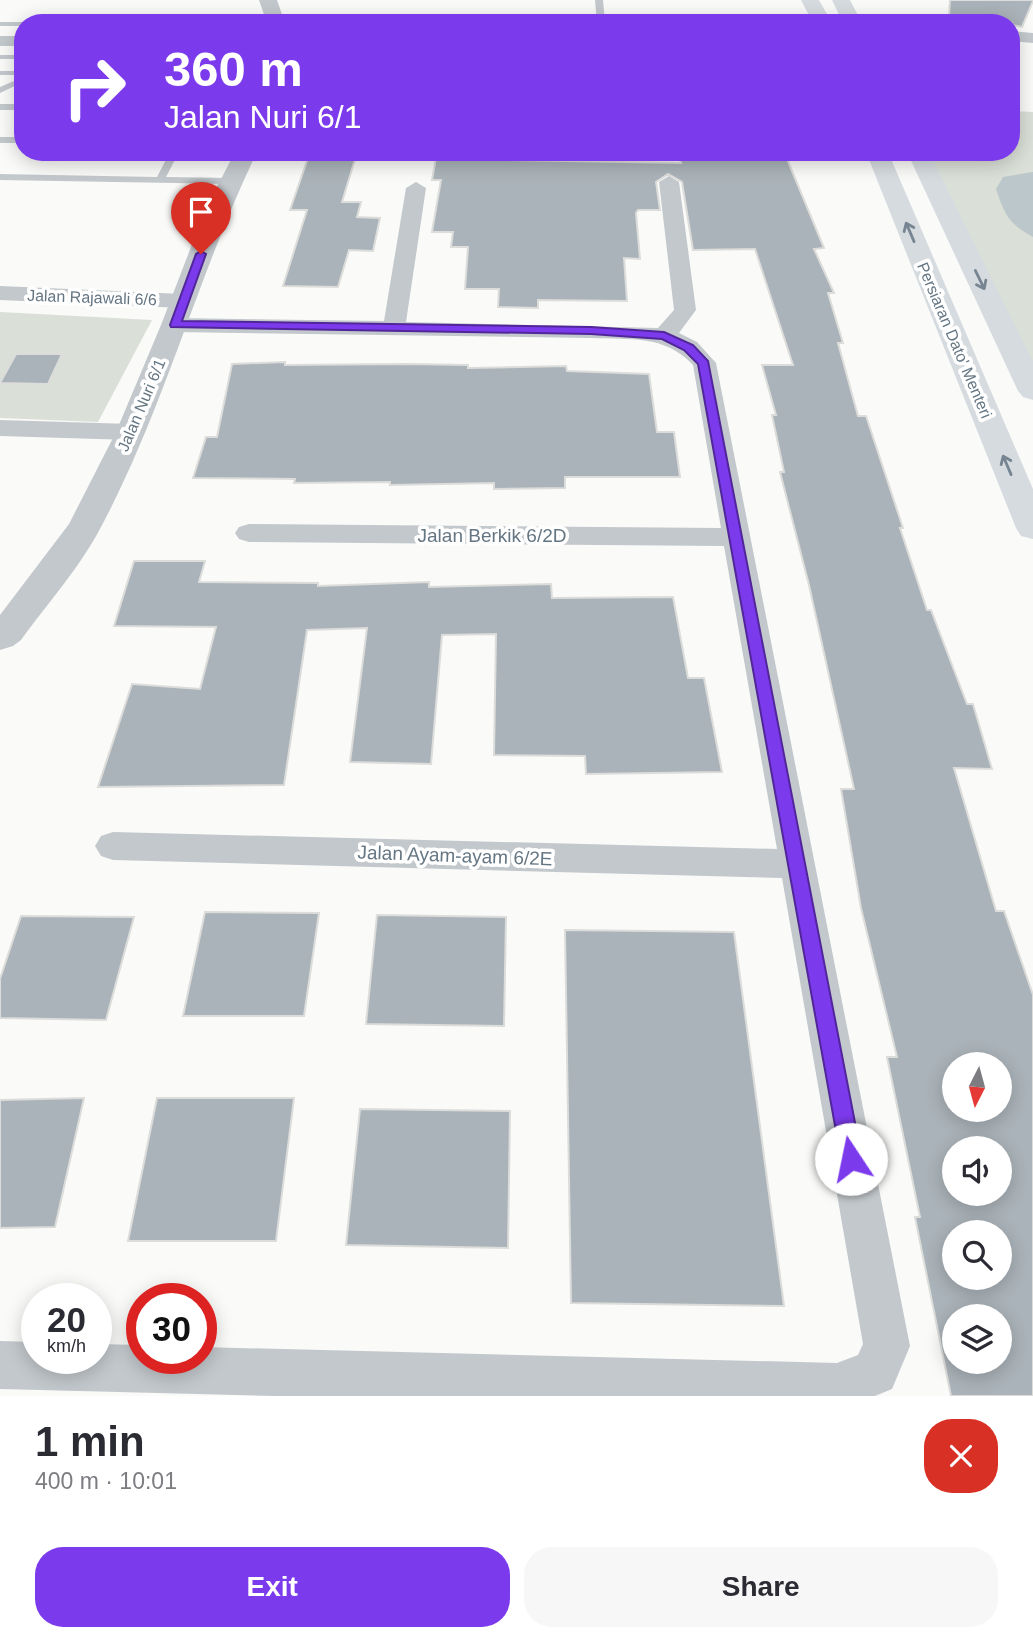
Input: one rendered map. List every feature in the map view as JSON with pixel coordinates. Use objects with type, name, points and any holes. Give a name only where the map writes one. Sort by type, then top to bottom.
[{"type":"main road","name":"Persiaran Dato' Menteri","points":[[881,161],[1033,528]]},
{"type":"main road","points":[[922,161],[1033,390]]},
{"type":"street","name":"Jalan Nuri 6/1","points":[[0,637],[8,631],[84,528],[131,432],[241,161]]},
{"type":"street","points":[[0,1365],[836,1387],[875,1372],[887,1346],[704,363],[689,347],[664,335],[678,322],[685,310],[685,291],[669,183]]},
{"type":"street","points":[[394,328],[416,188]]},
{"type":"street","name":"Jalan Rajawali 6/6","points":[[0,293],[179,313],[394,328],[591,331],[664,335]]},
{"type":"street","points":[[0,428],[131,432]]},
{"type":"street","name":"Jalan Berkik 6/2D","points":[[249,533],[736,537]]},
{"type":"street","name":"Jalan Ayam-ayam 6/2E","points":[[113,846],[796,864]]},
{"type":"lane","points":[[160,180],[170,161]]},
{"type":"lane","points":[[0,177],[231,181]]},
{"type":"shaded area","points":[[1020,111],[1033,112],[1033,366],[927,161],[1020,161]]},
{"type":"shaded area","points":[[1033,172],[1033,237],[1009,218],[996,189],[1003,177]]},
{"type":"shaded area","points":[[0,312],[152,320],[98,422],[0,418]]},
{"type":"building","points":[[950,0],[1033,0],[1022,27],[1020,14],[949,14]]},
{"type":"building","points":[[307,161],[354,161],[342,202],[361,202],[357,217],[380,218],[373,251],[349,250],[338,287],[283,286],[307,210],[290,210]]},
{"type":"building","points":[[435,161],[788,161],[824,248],[814,249],[834,293],[828,293],[843,343],[838,343],[858,416],[866,416],[927,610],[931,610],[967,704],[973,704],[992,769],[954,768],[996,911],[1004,911],[1033,995],[1033,1396],[951,1396],[947,1374],[1012,1374],[1012,1304],[942,1304],[942,1351],[915,1217],[920,1217],[887,1057],[897,1057],[861,908],[841,789],[854,789],[809,585],[780,472],[784,472],[772,415],[776,415],[762,365],[793,365],[755,249],[693,250],[682,182],[668,174],[656,182],[660,210],[638,210],[636,213],[640,259],[624,258],[627,301],[538,300],[538,308],[498,307],[499,289],[465,289],[468,247],[451,247],[453,232],[432,232],[441,180],[432,180]]},
{"type":"building","points":[[16,354],[62,354],[48,384],[0,383]]},
{"type":"building","points":[[285,362],[285,365],[468,365],[468,368],[566,366],[567,371],[649,374],[657,432],[674,432],[680,477],[565,477],[565,488],[494,489],[494,483],[390,485],[390,482],[294,483],[295,479],[193,478],[206,437],[217,437],[232,364]]},
{"type":"building","points":[[134,561],[205,561],[199,582],[318,583],[318,586],[429,582],[429,587],[551,584],[552,598],[673,597],[688,678],[704,678],[722,772],[586,774],[585,756],[494,755],[496,634],[442,635],[431,764],[350,762],[367,628],[307,630],[284,785],[98,787],[132,684],[200,689],[216,627],[114,626]]},
{"type":"building","points":[[205,912],[319,913],[304,1016],[183,1016]]},
{"type":"building","points":[[377,915],[506,917],[504,1026],[366,1024]]},
{"type":"building","points":[[21,916],[134,917],[106,1020],[0,1018],[0,979]]},
{"type":"building","points":[[565,930],[734,932],[784,1306],[571,1303]]},
{"type":"building","points":[[84,1098],[55,1227],[0,1228],[0,1100]]},
{"type":"building","points":[[157,1098],[294,1098],[276,1241],[128,1241]]},
{"type":"building","points":[[360,1109],[510,1111],[508,1248],[346,1245]]},
{"type":"route","points":[[201,254],[175,325],[591,331],[664,335],[689,347],[704,363],[851,1159]]}]
